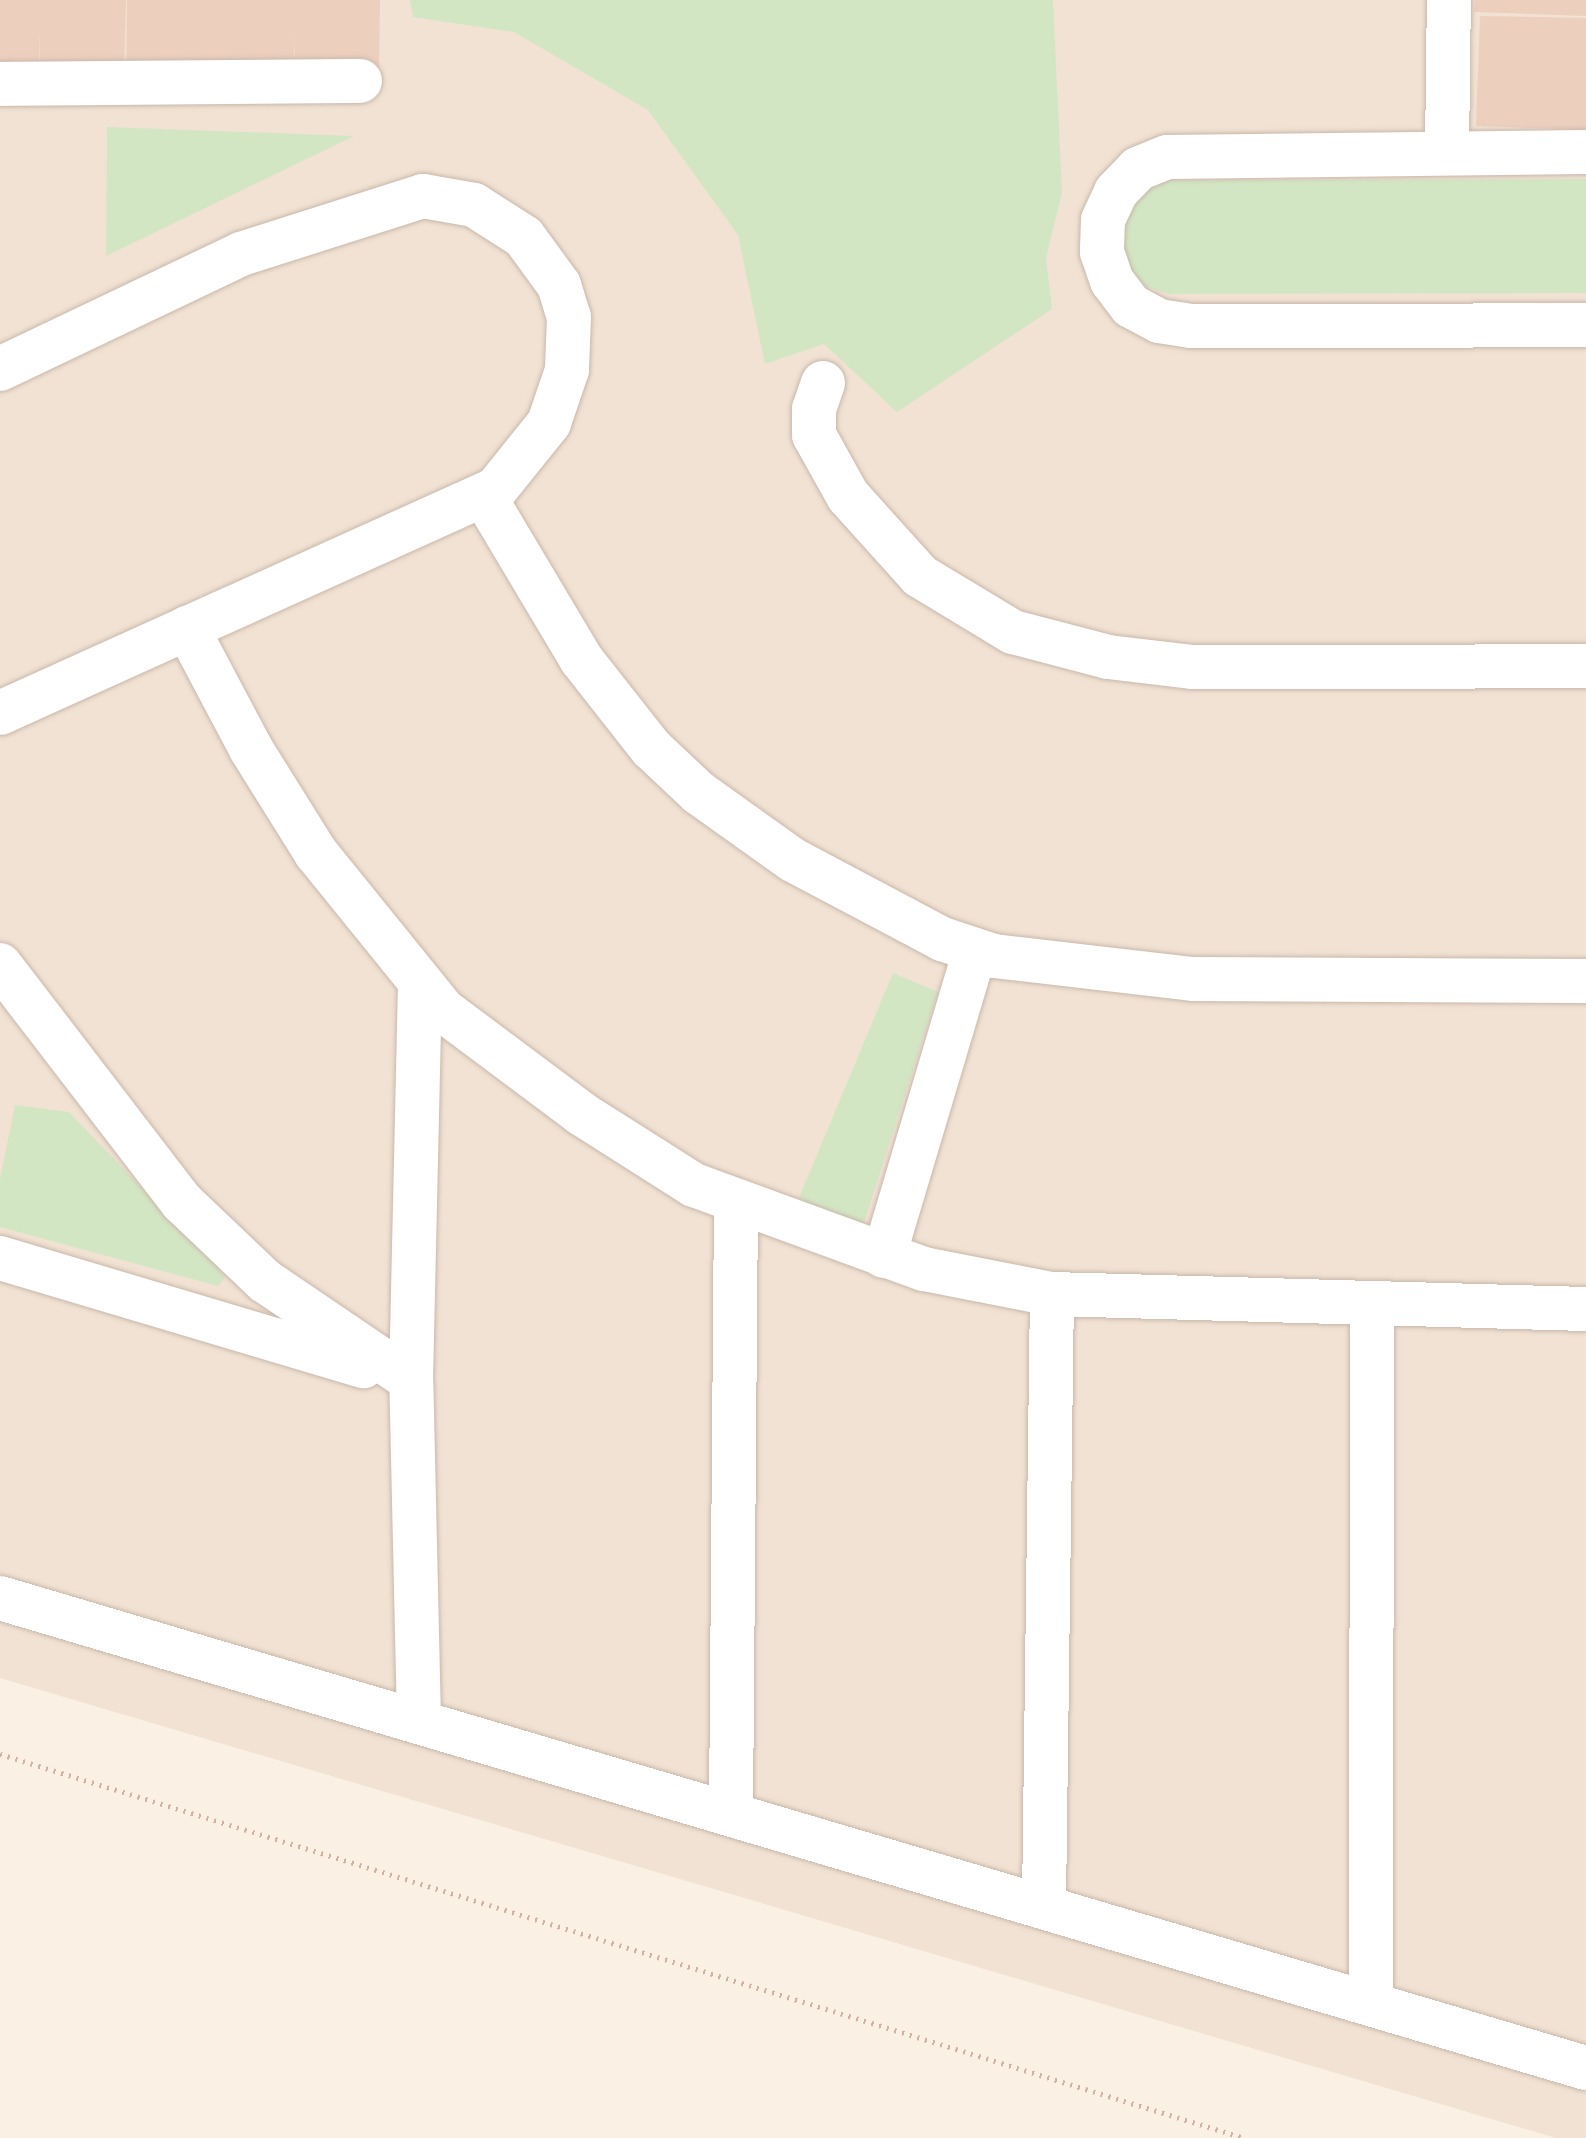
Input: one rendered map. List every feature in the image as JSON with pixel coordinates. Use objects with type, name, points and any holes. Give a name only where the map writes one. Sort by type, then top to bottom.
[{"type":"street","points":[[1447,153],[1449,0]]},
{"type":"street","points":[[0,84],[360,81]]},
{"type":"street","points":[[1586,152],[1167,157],[1138,169],[1116,192],[1103,220],[1102,252],[1112,281],[1131,306],[1159,321],[1190,326],[1586,325]]},
{"type":"street","points":[[0,369],[241,254],[380,206],[423,196],[455,198],[524,237],[559,285],[569,317],[567,370],[549,423],[518,469],[484,496],[0,713]]},
{"type":"street","points":[[823,383],[814,409],[814,435],[848,496],[920,576],[1013,632],[1108,657],[1193,667],[1586,666]]},
{"type":"street","points":[[484,496],[581,659],[651,748],[699,793],[793,860],[881,910],[975,950],[1193,979],[1586,981]]},
{"type":"street","points":[[187,628],[283,802],[420,984],[475,1036],[582,1114],[694,1185],[736,1205],[966,1281],[1052,1294],[1372,1307],[1586,1309]]},
{"type":"street","points":[[884,1256],[975,950]]},
{"type":"street","points":[[0,965],[182,1202],[265,1281],[411,1380]]},
{"type":"street","points":[[419,1721],[411,1380],[420,984]]},
{"type":"street","points":[[731,1811],[736,1205]]},
{"type":"street","points":[[0,1258],[411,1380]]},
{"type":"street","points":[[1044,1903],[1052,1294]]},
{"type":"street","points":[[1371,2003],[1372,1307]]},
{"type":"street","points":[[0,1598],[1044,1903],[1586,2068]]},
{"type":"path","points":[[0,1754],[1244,2138]]},
{"type":"shaded area","points":[[0,0],[1586,0],[1586,2138],[1556,2138],[0,1678]]},
{"type":"green space","points":[[410,0],[1053,0],[1062,193],[1046,258],[1052,309],[897,412],[824,344],[765,364],[738,235],[648,110],[514,32],[413,17]]},
{"type":"green space","points":[[107,127],[354,136],[106,256]]},
{"type":"green space","points":[[1586,179],[1586,293],[1169,294],[1141,285],[1124,261],[1116,229],[1126,198],[1155,180]]},
{"type":"green space","points":[[893,973],[938,992],[862,1229],[798,1200]]},
{"type":"green space","points":[[15,1105],[69,1112],[225,1278],[218,1286],[0,1227],[0,1179]]},
{"type":"building","points":[[0,0],[126,0],[124,76],[40,74],[40,29],[39,75],[0,75]]},
{"type":"building","points":[[127,0],[380,0],[379,75],[295,74],[295,29],[294,75],[126,75]]},
{"type":"building","points":[[1475,0],[1586,0],[1586,16],[1474,12]]},
{"type":"building","points":[[1480,16],[1586,18],[1586,130],[1476,126]]}]
